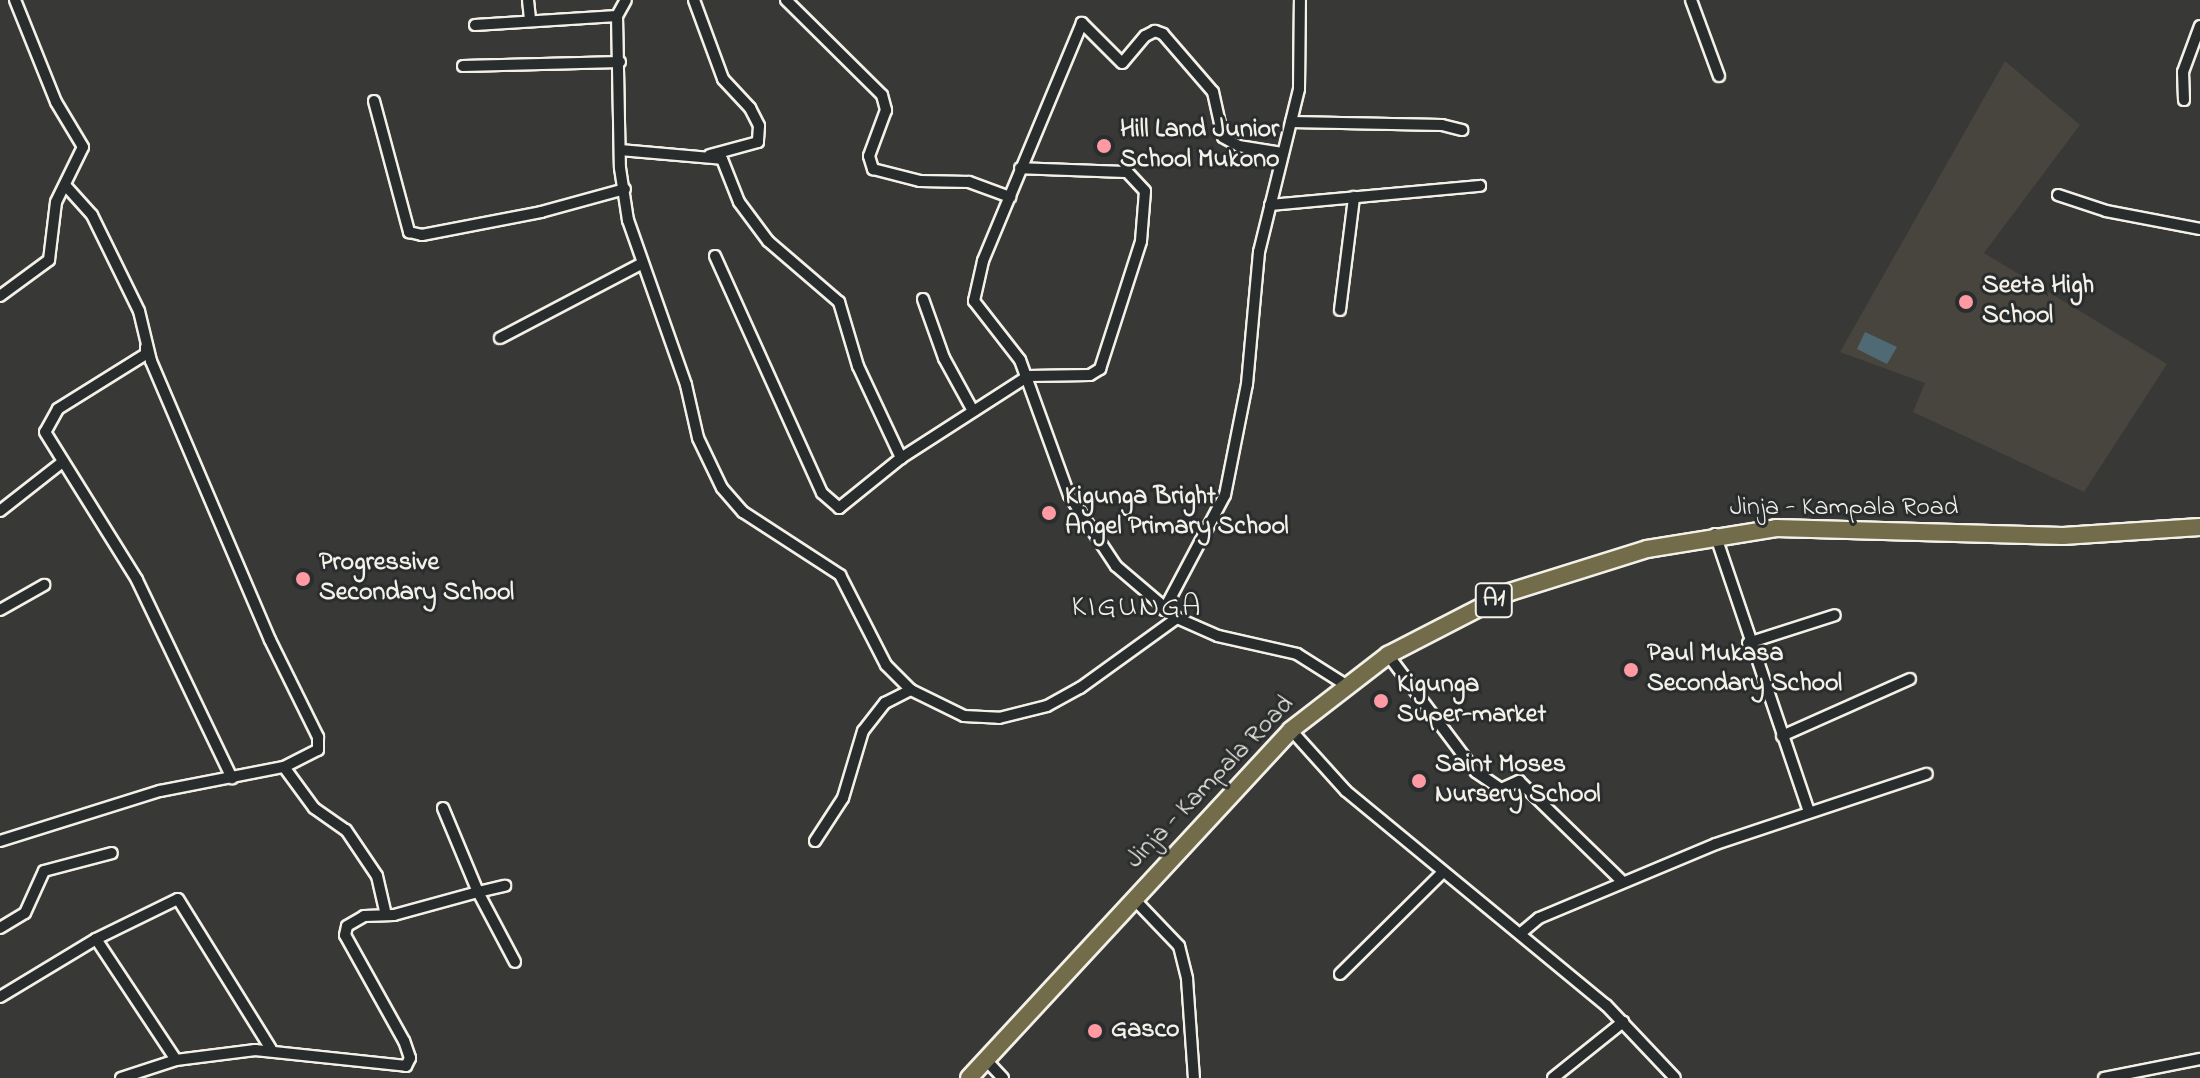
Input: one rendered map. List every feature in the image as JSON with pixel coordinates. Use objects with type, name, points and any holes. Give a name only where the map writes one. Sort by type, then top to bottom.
[{"type":"highway","name":"Jinja - Kampala Road","points":[[969,1078],[1291,730],[1388,655],[1510,592],[1582,567],[1715,534],[1844,528],[2063,536],[2200,527]]},
{"type":"street","points":[[0,296],[49,260],[56,202],[67,187],[83,147],[56,102],[15,0]]},
{"type":"street","points":[[528,0],[530,19]]},
{"type":"street","points":[[626,0],[617,16],[620,150],[625,189],[641,264],[686,385],[698,438],[722,488],[768,532],[845,581],[886,665],[911,690],[964,716],[999,718],[1023,713],[1080,688],[1177,618]]},
{"type":"street","points":[[620,150],[710,155],[758,142],[759,126],[750,108],[723,79],[694,0]]},
{"type":"street","points":[[786,0],[882,95],[886,110],[869,156],[873,169],[920,181],[969,182],[1010,197]]},
{"type":"street","points":[[1164,610],[1225,495],[1247,384],[1259,252],[1301,68],[1300,0]]},
{"type":"street","points":[[1691,0],[1719,76]]},
{"type":"street","points":[[475,25],[530,19],[617,16]]},
{"type":"street","points":[[1282,153],[1239,146],[1223,137],[1213,92],[1163,34],[1145,36],[1122,63],[1082,23],[983,261],[974,301],[1028,376],[1082,520],[1116,566],[1177,618],[1218,636],[1297,654],[1346,685]]},
{"type":"street","points":[[2184,100],[2183,72],[2200,26]]},
{"type":"street","points":[[463,66],[620,62]]},
{"type":"street","points":[[374,101],[409,232],[422,235],[541,212],[625,189]]},
{"type":"street","points":[[1291,122],[1442,125],[1462,130]]},
{"type":"street","points":[[710,155],[728,167],[739,202],[768,241],[839,302],[858,366],[901,458]]},
{"type":"street","points":[[715,256],[832,507],[839,508],[901,458],[1028,376],[1090,375],[1100,369],[1141,241],[1147,200],[1141,183],[1127,172],[1020,168]]},
{"type":"street","points":[[1270,205],[1480,186]]},
{"type":"street","points":[[67,187],[98,227],[139,311],[146,354],[48,420],[45,432],[60,464],[137,580],[232,778]]},
{"type":"street","points":[[2058,195],[2106,211],[2200,229]]},
{"type":"street","points":[[1340,310],[1354,197]]},
{"type":"street","points":[[500,338],[641,264]]},
{"type":"street","points":[[923,299],[944,358],[973,411]]},
{"type":"street","points":[[0,841],[88,810],[284,767],[316,753],[318,737],[270,640],[146,347]]},
{"type":"street","points":[[0,511],[60,464]]},
{"type":"street","points":[[1715,534],[1748,643],[1809,811]]},
{"type":"street","points":[[0,610],[44,585]]},
{"type":"street","points":[[1748,643],[1835,615]]},
{"type":"street","points":[[1388,655],[1476,772],[1501,789],[1519,781],[1623,882]]},
{"type":"street","points":[[1782,736],[1910,679]]},
{"type":"street","points":[[815,841],[843,798],[863,731],[885,703],[911,690]]},
{"type":"street","points":[[1291,730],[1346,791],[1521,933],[1623,1022],[1675,1078]]},
{"type":"street","points":[[284,767],[314,808],[346,830],[377,876],[386,914]]},
{"type":"street","points":[[1521,933],[1539,918],[1623,882],[1809,811],[1927,774]]},
{"type":"street","points":[[443,808],[478,892],[515,962]]},
{"type":"street","points":[[0,928],[25,913],[44,871],[112,853]]},
{"type":"street","points":[[1340,974],[1443,872]]},
{"type":"street","points":[[121,1078],[176,1060],[271,1049],[400,1069],[410,1063],[404,1041],[345,935],[347,926],[364,916],[386,914],[505,886]]},
{"type":"street","points":[[1134,899],[1179,946],[1187,979],[1194,1078]]},
{"type":"street","points":[[0,997],[162,903],[182,901],[271,1049]]},
{"type":"street","points":[[96,939],[176,1060]]},
{"type":"street","points":[[1553,1078],[1623,1022]]},
{"type":"street","points":[[2104,1078],[2200,1059]]},
{"type":"street","points":[[986,1060],[1003,1078]]},
{"type":"shaded area","name":"Seeta High School","points":[[2005,61],[2080,125],[1984,253],[2167,364],[2084,492],[1913,412],[1925,383],[1840,352]]},
{"type":"water","points":[[1865,332],[1897,347],[1887,364],[1857,349]]},
{"type":"place","name":"Hill Land Junior School Mukono","points":[[1104,146]]},
{"type":"place","name":"Seeta High School","points":[[1966,302]]},
{"type":"place","name":"Kigunga Bright Angel Primary School","points":[[1049,513]]},
{"type":"place","name":"Progressive Secondary School","points":[[303,579]]},
{"type":"place","name":"Paul Mukasa Secondary School","points":[[1631,670]]},
{"type":"place","name":"Kigunga Super-market","points":[[1381,701]]},
{"type":"place","name":"Saint Moses Nursery School","points":[[1419,781]]},
{"type":"place","name":"Gasco","points":[[1095,1031]]},
{"type":"district","name":"KIGUNGA","points":[[1137,608]]}]
